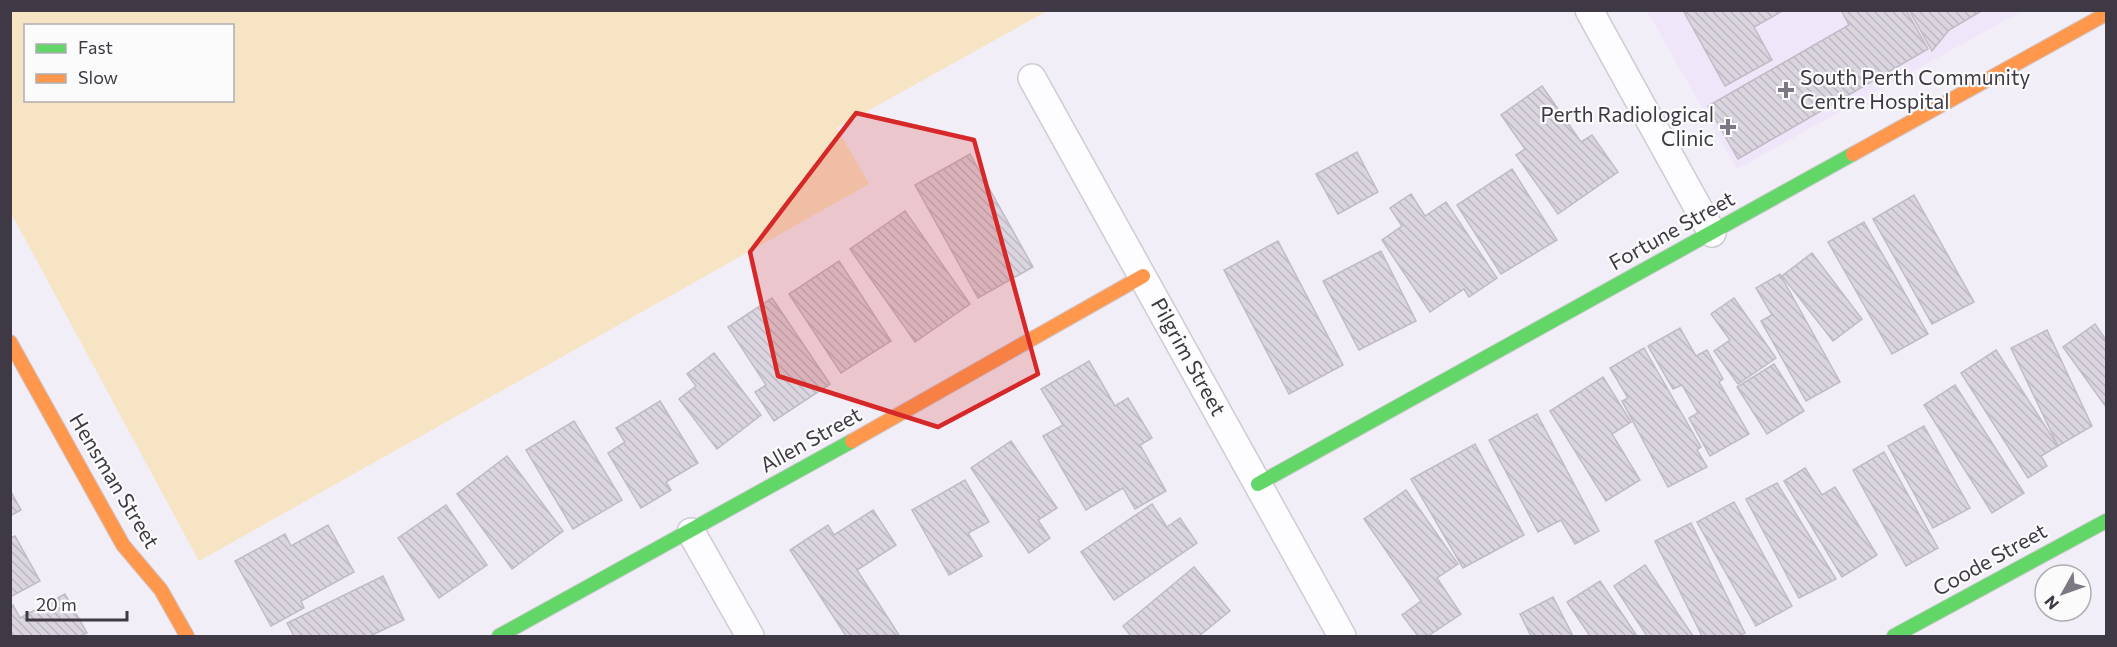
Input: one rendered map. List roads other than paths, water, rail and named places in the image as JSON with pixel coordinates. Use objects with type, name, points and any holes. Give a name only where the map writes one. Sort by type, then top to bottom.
[{"type":"street","points":[[1589,10],[1712,233]]},
{"type":"street","name":"Fortune Street","points":[[1258,484],[2106,14]]},
{"type":"street","name":"Pilgrim Street","points":[[1032,78],[1342,636]]},
{"type":"street","name":"Allen Street","points":[[499,636],[691,532],[1143,276]]},
{"type":"street","name":"Hensman Street","points":[[10,342],[123,545],[161,591],[187,636]]},
{"type":"street","name":"Coode Street","points":[[1894,636],[2106,521]]},
{"type":"street","points":[[691,532],[750,636]]},
{"type":"place","name":"South Perth Community Centre Hospital","points":[[1786,90]]},
{"type":"place","name":"Perth Radiological Clinic","points":[[1728,127]]}]
